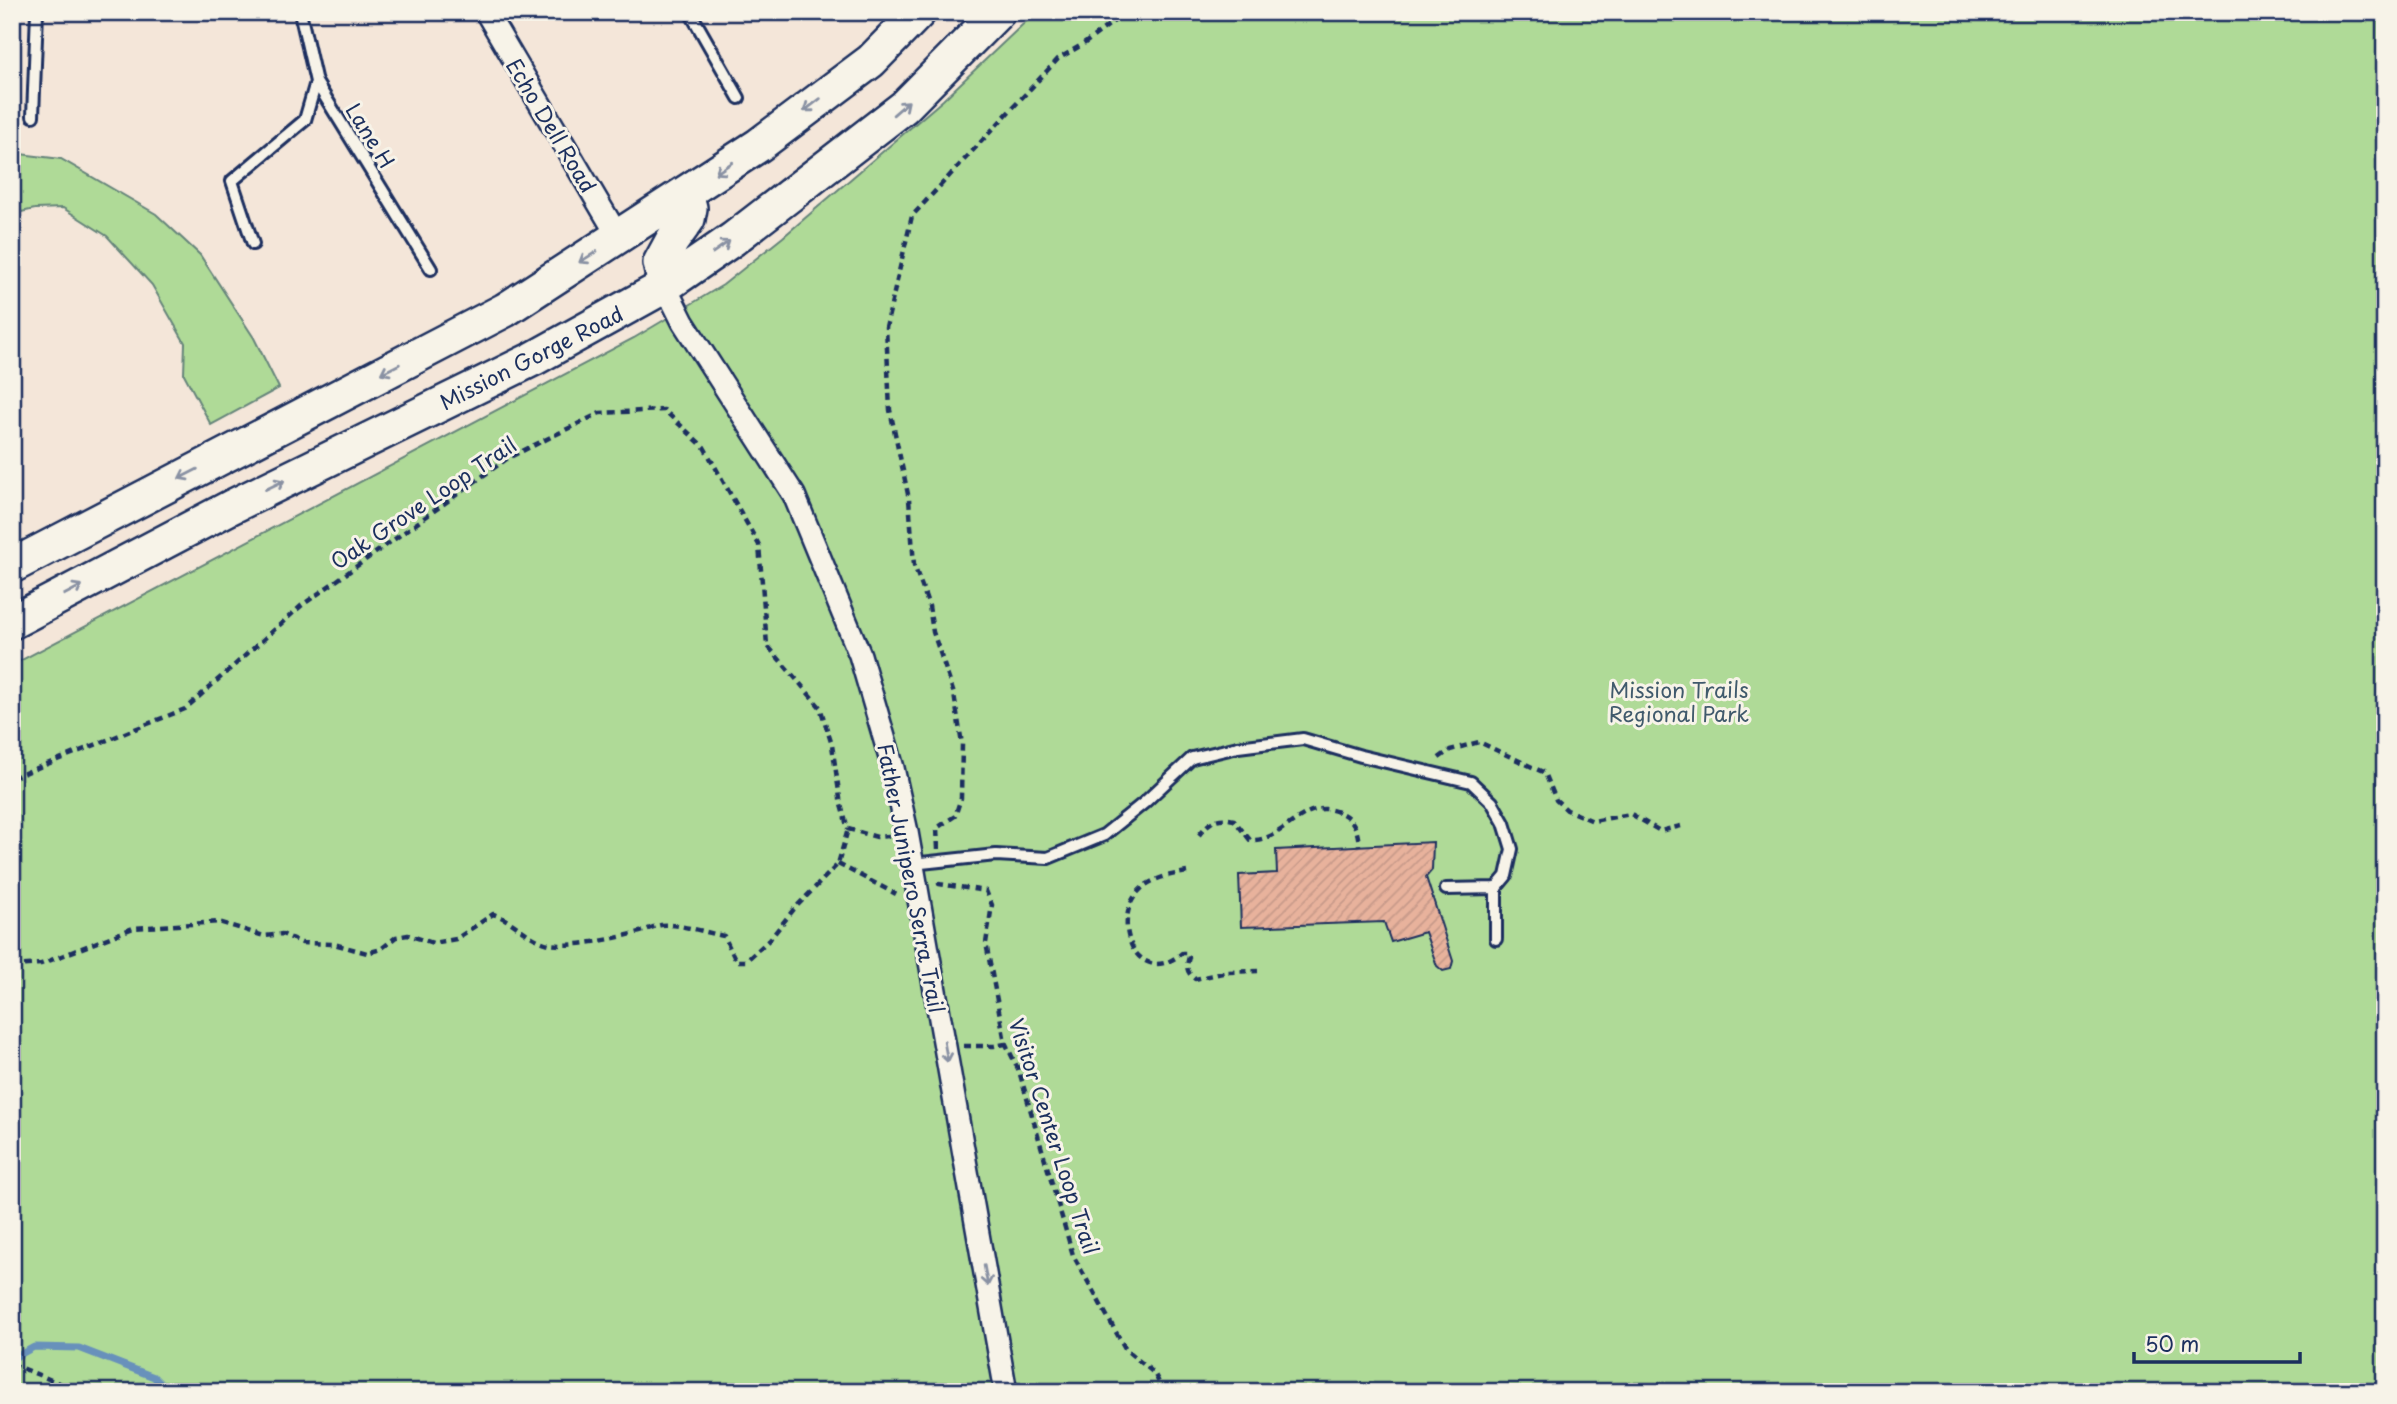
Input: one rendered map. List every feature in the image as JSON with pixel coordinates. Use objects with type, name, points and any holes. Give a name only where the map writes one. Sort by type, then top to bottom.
[{"type":"main road","points":[[12,566],[505,310],[759,145],[871,61],[919,12]]},
{"type":"main road","name":"Mission Gorge Road","points":[[12,622],[231,507],[533,359],[665,286],[733,239],[904,107],[998,12]]},
{"type":"main road","points":[[665,286],[660,262],[688,219],[690,208],[686,193]]},
{"type":"street","name":"Echo Dell Road","points":[[486,12],[619,237]]},
{"type":"street","name":"Father Junipero Serra Trail","points":[[665,286],[683,322],[794,495],[860,655],[893,768],[907,832],[1006,1392]]},
{"type":"lane","points":[[33,116],[37,12]]},
{"type":"lane","name":"Lane H","points":[[300,12],[316,82],[431,269]]},
{"type":"lane","points":[[690,12],[739,97]]},
{"type":"lane","points":[[253,244],[232,181],[305,120],[316,82]]},
{"type":"lane","points":[[912,864],[996,855],[1048,858],[1104,835],[1145,802],[1192,758],[1238,747],[1303,739],[1471,782],[1492,803],[1504,823],[1512,849],[1506,876],[1496,888],[1496,939]]},
{"type":"lane","points":[[1446,889],[1496,888]]},
{"type":"path","points":[[838,864],[898,895],[939,884],[937,828],[954,816],[961,798],[962,744],[954,694],[933,632],[929,606],[914,565],[909,499],[890,410],[886,327],[912,216],[1058,59],[1085,43],[1126,12]]},
{"type":"path","name":"Oak Grove Loop Trail","points":[[12,778],[186,709],[301,606],[508,458],[600,413],[664,410],[704,447],[759,545],[767,645],[820,707],[832,745],[841,805],[848,829]]},
{"type":"path","points":[[1433,772],[1437,760],[1450,750],[1479,742],[1545,773],[1556,800],[1567,810],[1593,821],[1631,814],[1660,831],[1681,826]]},
{"type":"path","points":[[1199,835],[1209,822],[1221,817],[1234,820],[1250,841],[1261,841],[1308,811],[1328,807],[1346,815],[1358,830],[1359,846]]},
{"type":"path","points":[[12,966],[41,964],[133,928],[219,922],[264,936],[282,934],[302,943],[334,944],[367,953],[381,949],[396,937],[408,936],[433,943],[456,939],[493,914],[505,917],[520,930],[549,944],[581,943],[661,925],[688,929],[724,936],[736,961],[746,961],[770,939],[794,909],[838,864],[848,829],[877,837],[907,832]]},
{"type":"path","points":[[1187,872],[1158,878],[1139,890],[1127,909],[1130,947],[1140,959],[1151,964],[1161,965],[1186,953],[1189,957],[1186,966],[1188,973],[1195,979],[1227,972],[1258,971]]},
{"type":"path","name":"Visitor Center Loop Trail","points":[[939,884],[986,891],[992,905],[986,943],[1006,1044],[1019,1072],[1073,1255],[1126,1350],[1154,1373],[1164,1392]]},
{"type":"path","points":[[945,1048],[1006,1044]]},
{"type":"path","points":[[12,1364],[75,1392]]},
{"type":"green space","name":"Mission Trails Regional Park","points":[[1036,12],[2385,12],[2385,1392],[12,1392],[12,665],[634,338],[723,285],[943,100]]},
{"type":"green space","points":[[12,153],[61,159],[156,214],[200,255],[254,338],[279,388],[211,425],[184,374],[185,343],[152,285],[107,236],[63,208],[35,209],[12,214]]},
{"type":"building","points":[[1433,842],[1432,870],[1426,877],[1453,961],[1451,969],[1443,971],[1437,966],[1425,932],[1391,942],[1384,922],[1241,927],[1239,875],[1277,873],[1276,850]]},
{"type":"building","points":[[738,1385],[742,1389],[738,1393],[734,1389]]},
{"type":"waterway","points":[[12,1359],[34,1347],[79,1348],[154,1377],[169,1392]]}]
